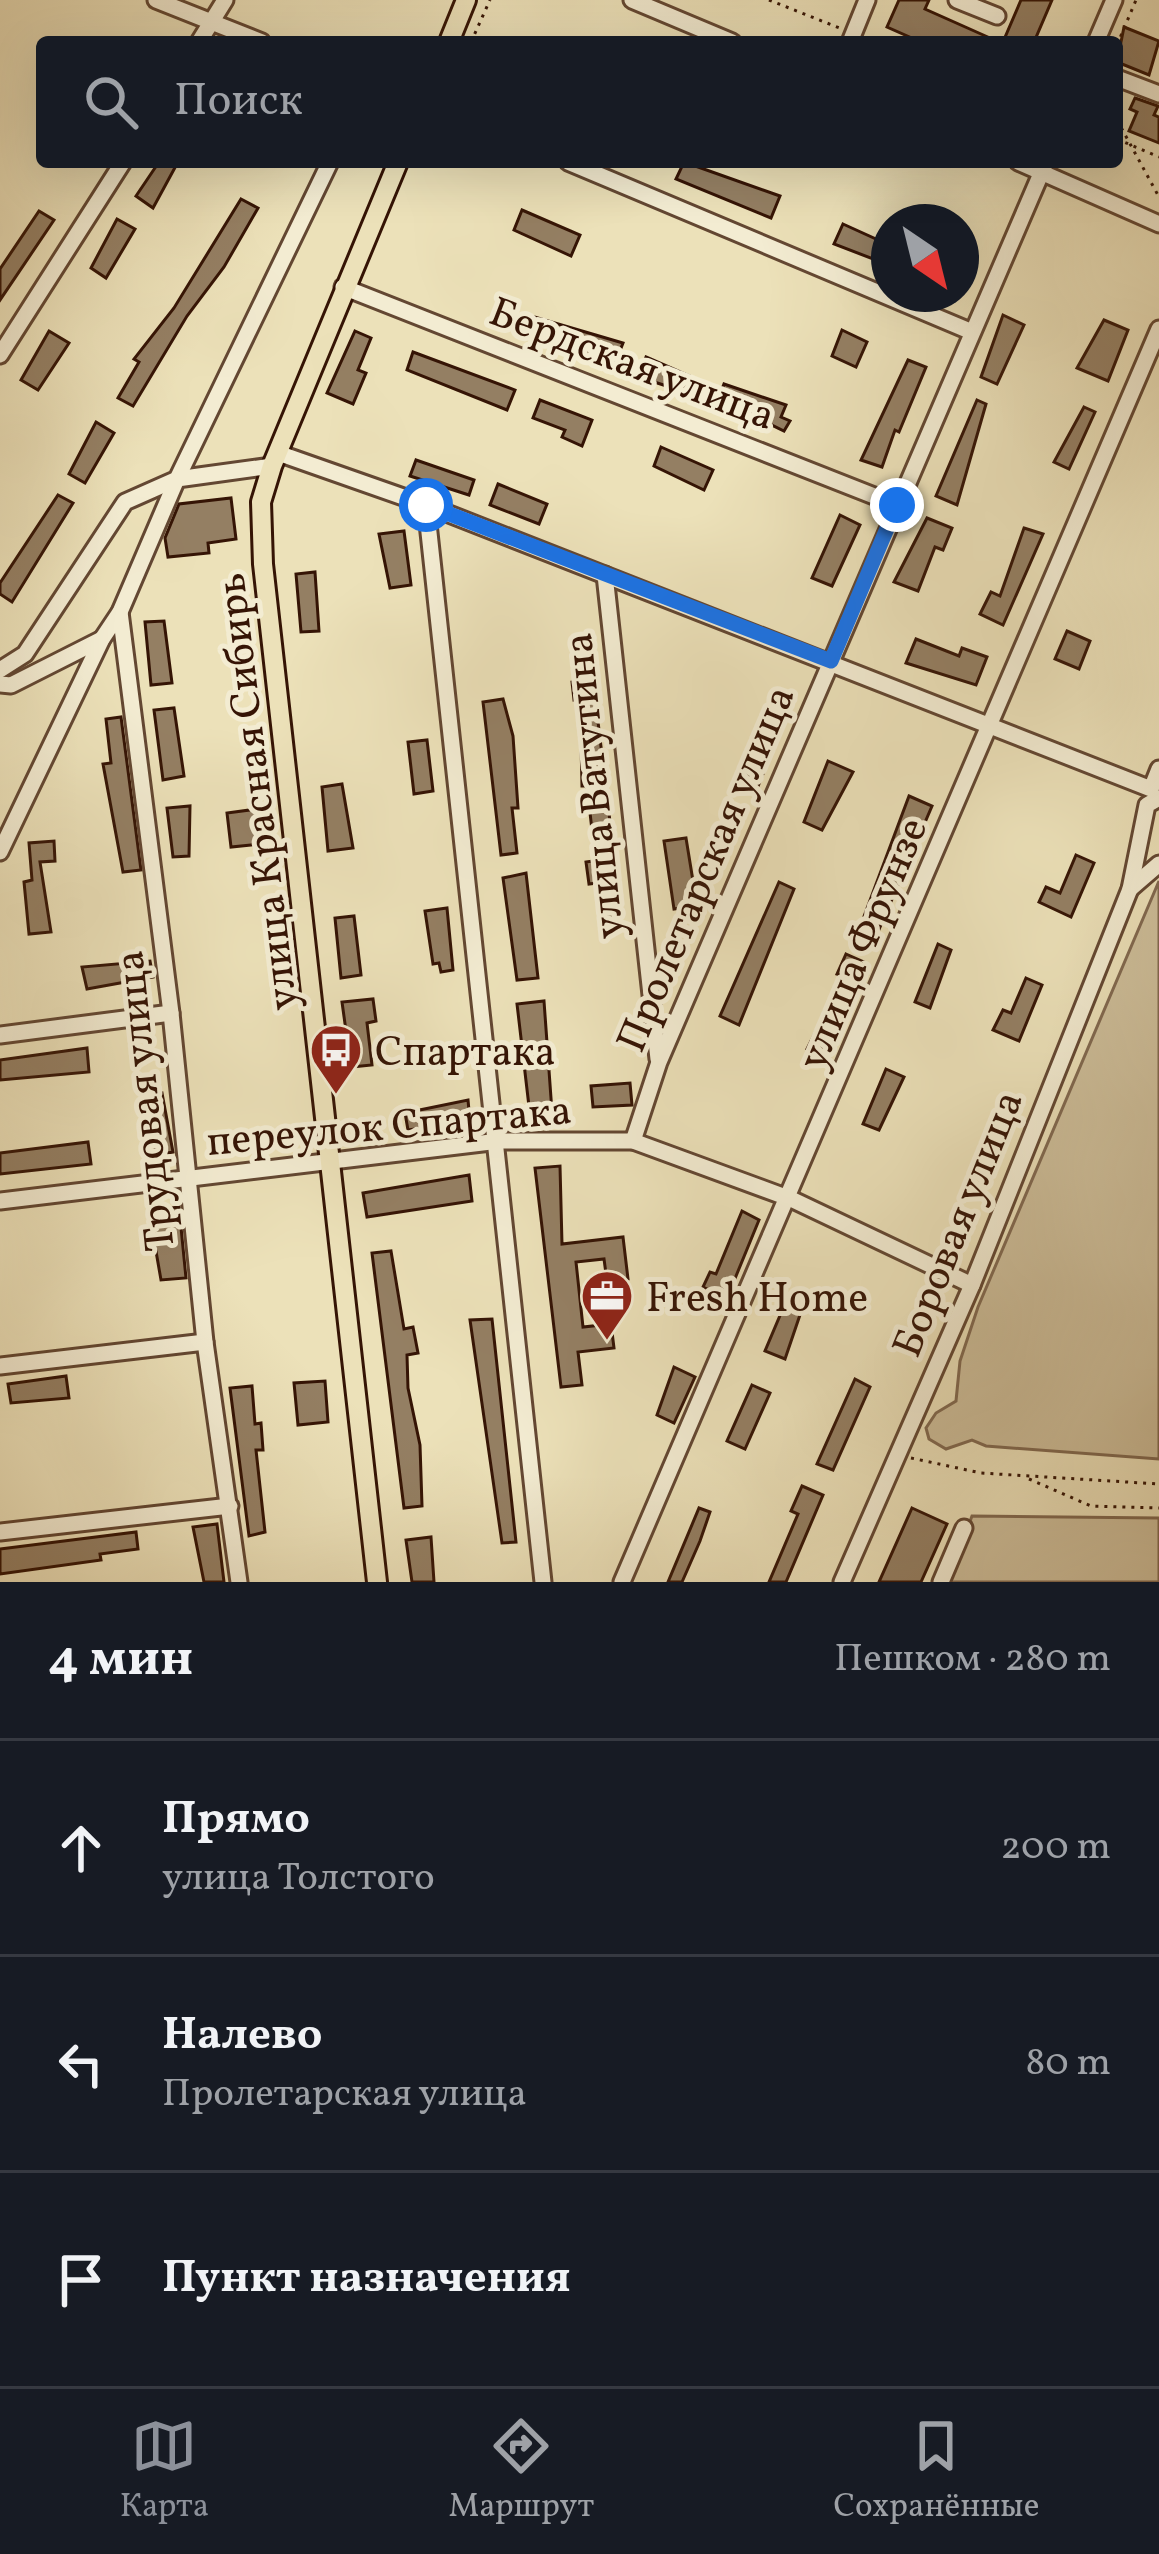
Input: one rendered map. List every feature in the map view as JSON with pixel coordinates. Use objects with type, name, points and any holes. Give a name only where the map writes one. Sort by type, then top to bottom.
[{"type":"main road","points":[[451,36],[466,0]]},
{"type":"main road","name":"улица Красная Сибирь","points":[[377,1582],[334,1162],[263,564],[261,502],[343,287],[395,168]]},
{"type":"street","points":[[156,0],[248,36]]},
{"type":"street","points":[[204,36],[225,0]]},
{"type":"street","points":[[632,0],[653,4],[720,36]]},
{"type":"street","points":[[853,36],[867,0]]},
{"type":"street","points":[[957,0],[997,16]]},
{"type":"street","points":[[1099,36],[1114,0]]},
{"type":"street","points":[[1123,80],[1159,94]]},
{"type":"street","points":[[0,355],[119,168]]},
{"type":"street","points":[[0,852],[101,638],[120,612],[177,479],[328,168]]},
{"type":"street","points":[[582,168],[972,332]]},
{"type":"street","name":"Пролетарская улица","points":[[633,1142],[659,1062],[1043,168]]},
{"type":"street","points":[[1045,168],[1159,224]]},
{"type":"street","name":"Бердская улица","points":[[343,287],[897,505]]},
{"type":"street","name":"улица Фрунзе","points":[[622,1582],[993,726],[1159,329]]},
{"type":"street","points":[[0,670],[25,654],[125,502],[177,479],[275,460],[426,505],[831,661],[1154,796]]},
{"type":"street","points":[[426,505],[499,1142],[543,1582]]},
{"type":"street","name":"улица Ватутина","points":[[605,575],[659,1062]]},
{"type":"street","name":"Трудовая улица","points":[[120,612],[171,1013],[205,1342],[239,1582]]},
{"type":"street","points":[[0,684],[11,685],[101,638]]},
{"type":"street","points":[[1130,889],[1137,837],[1159,769]]},
{"type":"street","points":[[1130,889],[1159,860],[1142,850],[1137,837]]},
{"type":"street","name":"Боровая улица","points":[[842,1582],[972,1285],[1130,889]]},
{"type":"street","points":[[0,1035],[171,1013]]},
{"type":"street","name":"переулок Спартака","points":[[0,1201],[499,1142],[633,1142],[790,1199],[972,1285]]},
{"type":"street","points":[[0,1366],[205,1342]]},
{"type":"street","points":[[0,1532],[230,1505]]},
{"type":"street","points":[[941,1582],[964,1528]]},
{"type":"path","points":[[474,36],[490,0]]},
{"type":"path","points":[[769,0],[848,36]]},
{"type":"path","points":[[1121,36],[1136,0]]},
{"type":"path","points":[[1123,131],[1159,197]]},
{"type":"path","points":[[1123,142],[1159,157]]},
{"type":"path","points":[[897,1455],[981,1473],[1159,1484]]},
{"type":"path","points":[[1025,1476],[1046,1491],[1091,1506],[1159,1508]]},
{"type":"shaded area","points":[[1159,881],[1159,1459],[986,1446],[972,1440],[946,1449],[929,1439],[926,1428],[936,1413],[956,1401],[960,1361],[978,1307]]},
{"type":"shaded area","points":[[972,1516],[1159,1518],[1159,1582],[947,1582]]},
{"type":"building","points":[[899,0],[929,0],[925,9],[986,36],[907,36],[887,27]]},
{"type":"building","points":[[1021,0],[1052,0],[1037,36],[1006,36]]},
{"type":"building","points":[[1124,27],[1159,41],[1149,75],[1123,64]]},
{"type":"building","points":[[1135,98],[1158,106],[1154,115],[1159,117],[1159,143],[1129,131],[1137,112],[1130,109]]},
{"type":"building","points":[[155,168],[175,168],[153,208],[136,196]]},
{"type":"building","points":[[681,168],[701,168],[780,196],[771,218],[676,179]]},
{"type":"building","points":[[241,199],[258,208],[224,267],[187,316],[133,406],[118,398],[139,362],[134,359],[174,308]]},
{"type":"building","points":[[522,210],[580,235],[571,256],[514,230]]},
{"type":"building","points":[[39,211],[54,220],[0,300],[0,269]]},
{"type":"building","points":[[117,219],[135,229],[106,278],[91,268]]},
{"type":"building","points":[[843,224],[871,237],[871,258],[834,244]]},
{"type":"building","points":[[1003,315],[1024,325],[997,384],[981,377]]},
{"type":"building","points":[[531,316],[623,343],[614,366],[525,334]]},
{"type":"building","points":[[1104,320],[1128,330],[1108,381],[1077,368]]},
{"type":"building","points":[[842,330],[867,342],[856,367],[832,356]]},
{"type":"building","points":[[49,331],[69,343],[38,390],[21,380]]},
{"type":"building","points":[[355,331],[371,338],[358,370],[366,373],[353,404],[327,393]]},
{"type":"building","points":[[413,352],[515,390],[507,410],[407,370]]},
{"type":"building","points":[[646,357],[699,380],[694,395],[639,377]]},
{"type":"building","points":[[908,360],[926,367],[899,432],[895,430],[882,467],[861,460]]},
{"type":"building","points":[[724,384],[786,405],[781,417],[790,421],[784,431],[745,412],[743,416],[716,405]]},
{"type":"building","points":[[540,400],[592,420],[582,446],[562,437],[565,430],[533,418]]},
{"type":"building","points":[[977,400],[986,404],[957,505],[936,496]]},
{"type":"building","points":[[1084,407],[1095,412],[1069,469],[1054,462]]},
{"type":"building","points":[[96,422],[114,433],[85,483],[69,474]]},
{"type":"building","points":[[661,447],[713,470],[704,490],[654,466]]},
{"type":"building","points":[[416,460],[474,480],[469,495],[410,476]]},
{"type":"building","points":[[498,484],[547,504],[539,524],[490,505]]},
{"type":"building","points":[[58,495],[73,503],[12,602],[0,594],[0,583]]},
{"type":"building","points":[[231,498],[236,539],[208,543],[209,553],[168,557],[165,538],[179,504]]},
{"type":"building","points":[[840,515],[860,525],[832,586],[812,578]]},
{"type":"building","points":[[927,518],[952,528],[943,550],[935,547],[918,591],[894,582]]},
{"type":"building","points":[[1024,528],[1043,534],[1003,625],[980,614],[991,592],[1000,596]]},
{"type":"building","points":[[404,531],[411,585],[390,588],[379,534]]},
{"type":"building","points":[[315,572],[319,631],[301,632],[296,574]]},
{"type":"building","points":[[164,621],[172,683],[151,685],[145,622]]},
{"type":"building","points":[[1067,631],[1090,641],[1079,669],[1055,659]]},
{"type":"building","points":[[916,639],[959,656],[962,648],[987,657],[976,685],[906,663]]},
{"type":"building","points":[[593,680],[617,880],[618,917],[602,919],[597,883],[589,884],[586,862],[593,861],[594,848],[587,786],[582,786],[580,699],[574,700],[572,682]]},
{"type":"building","points":[[503,699],[513,736],[518,808],[512,808],[517,853],[501,855],[483,702]]},
{"type":"building","points":[[174,708],[184,776],[163,780],[154,710]]},
{"type":"building","points":[[121,717],[141,870],[123,872],[103,764],[111,763],[106,719]]},
{"type":"building","points":[[760,734],[776,741],[755,794],[739,789]]},
{"type":"building","points":[[427,740],[433,791],[414,794],[408,742]]},
{"type":"building","points":[[828,761],[853,772],[822,830],[804,822]]},
{"type":"building","points":[[342,784],[353,848],[328,851],[322,787]]},
{"type":"building","points":[[909,796],[932,806],[874,941],[857,935]]},
{"type":"building","points":[[190,806],[189,856],[173,857],[167,808]]},
{"type":"building","points":[[257,809],[261,844],[231,847],[227,813]]},
{"type":"building","points":[[686,838],[693,881],[699,880],[703,905],[674,909],[664,841]]},
{"type":"building","points":[[54,841],[55,861],[40,862],[51,932],[29,934],[24,882],[32,880],[29,843]]},
{"type":"building","points":[[1076,855],[1094,863],[1071,917],[1039,902],[1046,887],[1060,893]]},
{"type":"building","points":[[526,873],[538,978],[517,980],[503,878]]},
{"type":"building","points":[[779,882],[794,889],[739,1025],[720,1016]]},
{"type":"building","points":[[447,908],[453,970],[441,972],[439,963],[433,964],[425,911]]},
{"type":"building","points":[[354,916],[361,975],[341,978],[335,918]]},
{"type":"building","points":[[938,944],[951,950],[930,1008],[915,1002]]},
{"type":"building","points":[[846,954],[864,962],[827,1057],[807,1049],[843,976],[837,974]]},
{"type":"building","points":[[150,961],[153,977],[87,989],[82,967]]},
{"type":"building","points":[[1026,978],[1042,985],[1019,1041],[993,1030],[1003,1010],[1011,1013]]},
{"type":"building","points":[[373,999],[376,1021],[367,1023],[372,1065],[351,1067],[342,1002]]},
{"type":"building","points":[[544,1001],[552,1112],[530,1115],[517,1004]]},
{"type":"building","points":[[87,1048],[89,1072],[0,1080],[0,1060]]},
{"type":"building","points":[[886,1069],[904,1077],[879,1130],[863,1124]]},
{"type":"building","points":[[630,1083],[632,1105],[593,1107],[591,1086]]},
{"type":"building","points":[[162,1093],[173,1152],[157,1155],[142,1097]]},
{"type":"building","points":[[468,1100],[470,1121],[408,1130],[405,1113]]},
{"type":"building","points":[[88,1142],[91,1164],[0,1174],[0,1153]]},
{"type":"building","points":[[560,1166],[562,1244],[623,1237],[628,1279],[607,1281],[604,1259],[576,1262],[583,1327],[611,1324],[614,1348],[578,1352],[582,1385],[561,1387],[535,1168]]},
{"type":"building","points":[[469,1175],[472,1201],[367,1217],[363,1193]]},
{"type":"building","points":[[179,1207],[186,1278],[161,1280],[149,1211]]},
{"type":"building","points":[[742,1211],[759,1220],[727,1298],[703,1287],[710,1272],[716,1274]]},
{"type":"building","points":[[391,1251],[404,1329],[413,1327],[418,1353],[407,1355],[408,1388],[420,1445],[422,1506],[404,1508],[372,1253]]},
{"type":"building","points":[[787,1299],[803,1306],[785,1359],[765,1351]]},
{"type":"building","points":[[492,1319],[516,1542],[502,1543],[470,1320]]},
{"type":"building","points":[[674,1367],[695,1377],[674,1423],[657,1415]]},
{"type":"building","points":[[66,1376],[69,1398],[11,1403],[8,1384]]},
{"type":"building","points":[[855,1379],[870,1387],[833,1470],[817,1464]]},
{"type":"building","points":[[325,1381],[328,1422],[298,1425],[294,1383]]},
{"type":"building","points":[[752,1385],[770,1393],[745,1449],[727,1441]]},
{"type":"building","points":[[252,1386],[255,1424],[261,1423],[263,1450],[256,1450],[265,1532],[249,1536],[230,1388]]},
{"type":"building","points":[[802,1486],[823,1495],[786,1582],[769,1582],[798,1514],[791,1511]]},
{"type":"building","points":[[699,1508],[710,1512],[700,1541],[682,1582],[668,1582]]},
{"type":"building","points":[[912,1508],[947,1524],[921,1582],[879,1582]]},
{"type":"building","points":[[217,1524],[224,1582],[204,1582],[193,1527]]},
{"type":"building","points":[[136,1532],[138,1549],[100,1554],[101,1560],[0,1574],[0,1549]]},
{"type":"building","points":[[431,1537],[434,1582],[412,1582],[406,1540]]},
{"type":"place","name":"Спартака","points":[[336,1096]]},
{"type":"place","name":"Fresh Home","points":[[607,1342]]},
{"type":"route","points":[[426,505],[831,661],[897,505]]}]
